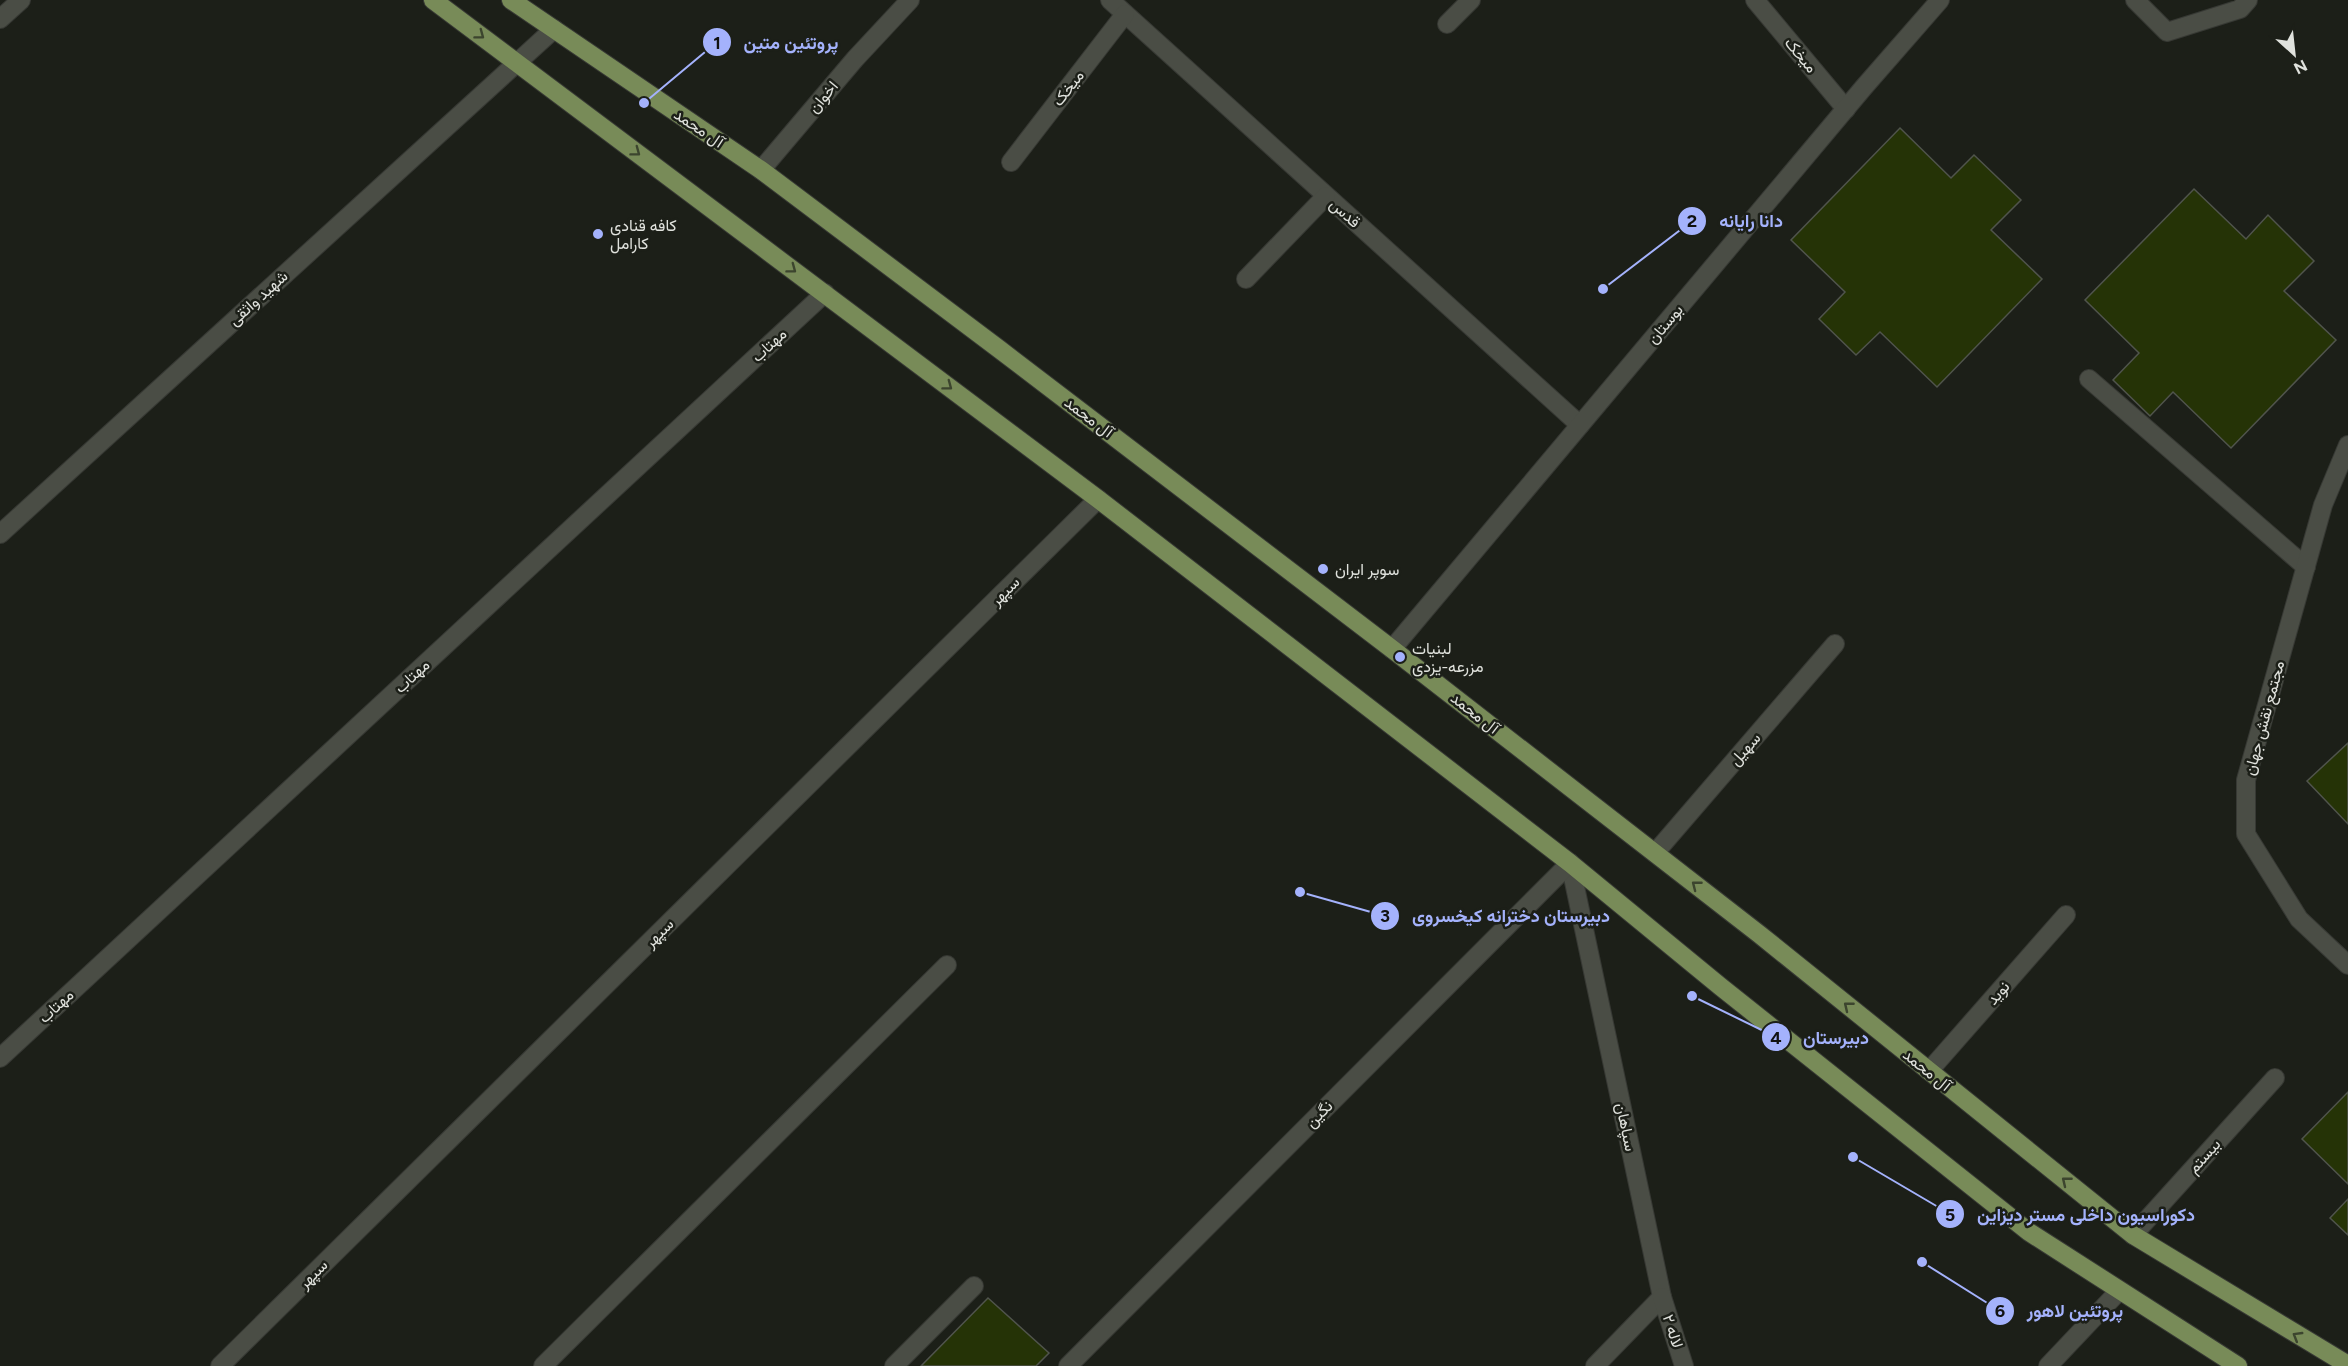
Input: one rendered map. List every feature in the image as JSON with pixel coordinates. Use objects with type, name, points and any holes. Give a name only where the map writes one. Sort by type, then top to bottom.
[{"type":"main road","points":[[433,0],[1098,499],[1569,863],[2029,1232],[2238,1366]]},
{"type":"main road","name":"آل محمد","points":[[511,0],[761,170],[999,349],[1655,853],[2133,1235],[2348,1365]]},
{"type":"street","points":[[0,19],[21,0]]},
{"type":"street","name":"اخوان","points":[[761,170],[855,59],[910,0]]},
{"type":"street","name":"قدس","points":[[1110,0],[1580,425]]},
{"type":"street","points":[[1447,24],[1471,0]]},
{"type":"street","name":"میخک","points":[[1755,0],[1846,109]]},
{"type":"street","name":"بوستان","points":[[1392,649],[1940,0]]},
{"type":"street","points":[[2134,0],[2167,32],[2240,9],[2248,0]]},
{"type":"street","name":"میخک","points":[[1011,162],[1125,14]]},
{"type":"street","name":"شهید واثقی","points":[[0,534],[554,29]]},
{"type":"street","points":[[1246,279],[1326,196]]},
{"type":"street","name":"مهتاب","points":[[0,1058],[825,293]]},
{"type":"street","points":[[2089,379],[2306,567]]},
{"type":"street","name":"مجتمع نقش جهان","points":[[2348,445],[2323,505],[2246,780],[2246,834],[2299,919],[2348,965]]},
{"type":"street","name":"سپهر","points":[[220,1366],[1098,499]]},
{"type":"street","name":"سهیل","points":[[1655,853],[1835,644]]},
{"type":"street","name":"سپاهان","points":[[1569,863],[1662,1297]]},
{"type":"street","name":"نگین","points":[[1068,1366],[1569,863]]},
{"type":"street","name":"نوید","points":[[1929,1071],[2066,915]]},
{"type":"street","points":[[543,1366],[947,965]]},
{"type":"street","name":"بیستم","points":[[2133,1235],[2275,1078]]},
{"type":"street","points":[[894,1366],[974,1286]]},
{"type":"street","points":[[2048,1366],[2119,1291]]},
{"type":"street","points":[[1595,1366],[1662,1297]]},
{"type":"street","name":"لاله ۲","points":[[1662,1297],[1684,1366]]},
{"type":"building","points":[[1900,128],[1951,178],[1974,155],[2021,200],[1991,230],[2042,279],[1937,387],[1880,332],[1856,355],[1819,319],[1845,292],[1791,240]]},
{"type":"building","points":[[2194,189],[2246,239],[2268,215],[2314,261],[2284,291],[2336,340],[2231,448],[2173,392],[2150,416],[2113,380],[2139,353],[2085,300]]},
{"type":"building","points":[[2348,743],[2348,824],[2307,781]]},
{"type":"building","points":[[2348,1092],[2348,1184],[2302,1139]]},
{"type":"building","points":[[2348,1199],[2348,1235],[2330,1218]]},
{"type":"building","points":[[988,1298],[1049,1353],[1036,1366],[921,1366]]},
{"type":"place","name":"پروتئین متین","points":[[644,103]]},
{"type":"place","name":"کافه قنادی کارامل","points":[[598,234]]},
{"type":"place","name":"دانا رایانه","points":[[1603,289]]},
{"type":"place","name":"سوپر ایران","points":[[1323,569]]},
{"type":"place","name":"لبنیات مزرعه-یزدی","points":[[1400,657]]},
{"type":"place","name":"دبیرستان دخترانه کیخسروی","points":[[1300,892]]},
{"type":"place","name":"دبیرستان","points":[[1692,996]]},
{"type":"place","name":"دکوراسیون داخلی مستر دیزاین","points":[[1853,1157]]},
{"type":"place","name":"پروتئین لاهور","points":[[1922,1262]]}]
